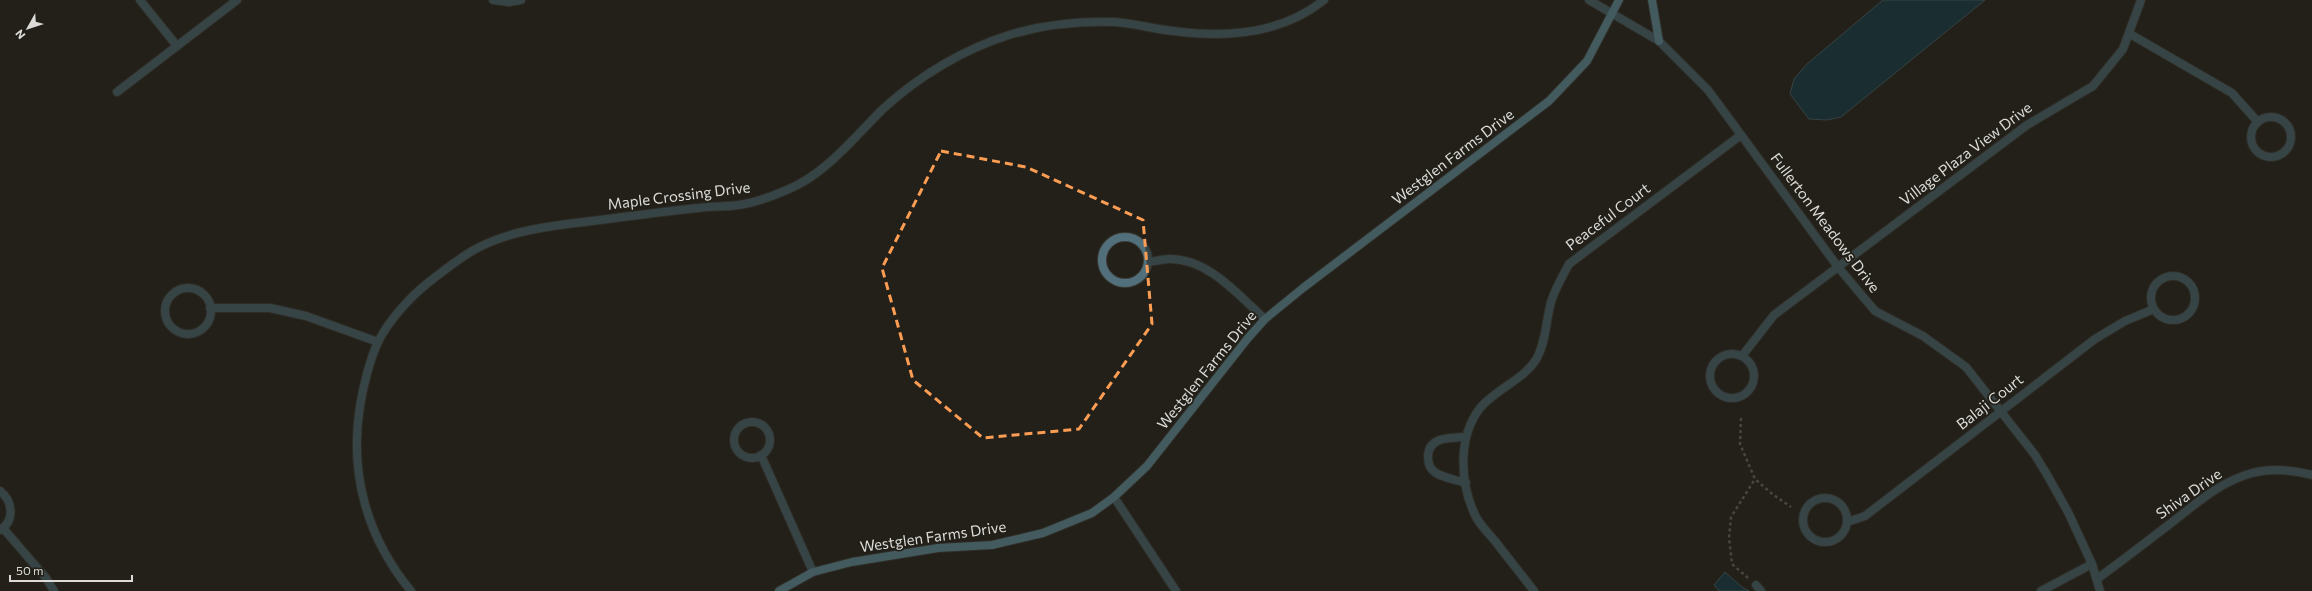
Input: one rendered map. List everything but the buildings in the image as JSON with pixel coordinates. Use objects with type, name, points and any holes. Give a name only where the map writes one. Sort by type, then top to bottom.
[{"type":"street","points":[[140,0],[177,46]]},
{"type":"street","points":[[118,92],[237,0]]},
{"type":"street","points":[[493,0],[509,2],[521,0]]},
{"type":"street","name":"Maple Crossing Drive","points":[[411,591],[373,530],[358,481],[355,455],[356,429],[362,396],[378,342],[416,293],[474,250],[499,239],[545,227],[703,207],[742,205],[770,197],[800,184],[836,156],[887,106],[927,74],[976,49],[1009,35],[1078,22],[1117,22],[1209,35],[1245,32],[1285,24],[1314,8],[1324,0]]},
{"type":"street","name":"Fullerton Meadows Drive","points":[[1590,0],[1659,41],[1708,90],[1838,267],[1875,311],[1922,336],[1966,367],[2001,410],[2046,473],[2068,512],[2092,564],[2100,591]]},
{"type":"street","name":"Westglen Farms Drive","points":[[779,591],[813,572],[852,562],[938,548],[992,545],[1043,533],[1092,514],[1114,497],[1147,466],[1265,319],[1303,288],[1549,101],[1587,61],[1619,0]]},
{"type":"street","points":[[1652,0],[1659,41]]},
{"type":"street","name":"Village Plaza View Drive","points":[[1742,356],[1774,315],[2027,125],[2093,86],[2123,49],[2130,34],[2141,0]]},
{"type":"street","points":[[2130,34],[2232,93],[2257,121]]},
{"type":"street","points":[[2270,116],[2283,121],[2291,132],[2289,146],[2284,152],[2273,157],[2260,154],[2255,150],[2252,145],[2251,132],[2257,121],[2270,116]]},
{"type":"street","name":"Peaceful Court","points":[[1534,591],[1477,518],[1466,483],[1464,460],[1466,437],[1471,423],[1480,408],[1536,359],[1542,344],[1551,302],[1559,282],[1569,264],[1742,135]]},
{"type":"street","points":[[1128,237],[1142,244],[1148,254],[1148,262],[1142,277],[1128,284],[1120,283],[1106,275],[1102,259],[1103,251],[1112,241],[1128,237]]},
{"type":"street","points":[[1148,262],[1170,259],[1202,266],[1213,273],[1265,319]]},
{"type":"street","points":[[2166,276],[2181,278],[2189,284],[2195,295],[2195,303],[2191,311],[2178,319],[2165,318],[2159,315],[2154,309],[2151,293],[2160,279],[2166,276]]},
{"type":"street","points":[[181,289],[196,290],[208,300],[210,308],[207,323],[201,329],[186,334],[172,328],[165,314],[168,298],[181,289]]},
{"type":"street","points":[[210,308],[270,308],[306,316],[378,342]]},
{"type":"street","name":"Balaji Court","points":[[1847,522],[1866,516],[2001,410],[2096,339],[2125,322],[2154,309]]},
{"type":"street","points":[[1725,354],[1742,356],[1749,361],[1753,368],[1754,377],[1752,385],[1747,392],[1739,397],[1731,398],[1722,396],[1715,391],[1711,383],[1712,366],[1717,359],[1725,354]]},
{"type":"street","points":[[754,422],[765,426],[769,431],[769,448],[761,455],[748,457],[738,450],[735,445],[735,433],[743,424],[754,422]]},
{"type":"street","points":[[1466,437],[1443,438],[1436,441],[1428,452],[1430,466],[1437,474],[1466,483]]},
{"type":"street","points":[[761,455],[813,572]]},
{"type":"street","name":"Shiva Drive","points":[[2097,579],[2212,492],[2233,480],[2252,473],[2276,470],[2295,471],[2312,475]]},
{"type":"street","points":[[0,492],[7,499],[10,506],[8,522],[1,529],[46,578],[54,591]]},
{"type":"street","points":[[1114,497],[1176,591]]},
{"type":"street","points":[[1827,497],[1842,506],[1846,514],[1847,522],[1844,531],[1839,537],[1831,541],[1822,542],[1807,534],[1803,526],[1802,517],[1805,508],[1811,502],[1827,497]]},
{"type":"street","points":[[2041,591],[2092,564]]},
{"type":"path","points":[[1741,418],[1740,444],[1755,479],[1771,493],[1791,507]]},
{"type":"path","points":[[1755,479],[1731,517],[1729,538],[1732,564],[1759,588]]},
{"type":"highlighted area","points":[[941,151],[1026,167],[1143,220],[1152,324],[1079,429],[983,438],[913,380],[882,268]]},
{"type":"water","points":[[1883,0],[1985,0],[1841,117],[1827,120],[1809,119],[1790,94],[1794,79],[1807,64]]},
{"type":"water","points":[[1725,572],[1742,587],[1749,591],[1719,591],[1714,585]]}]
